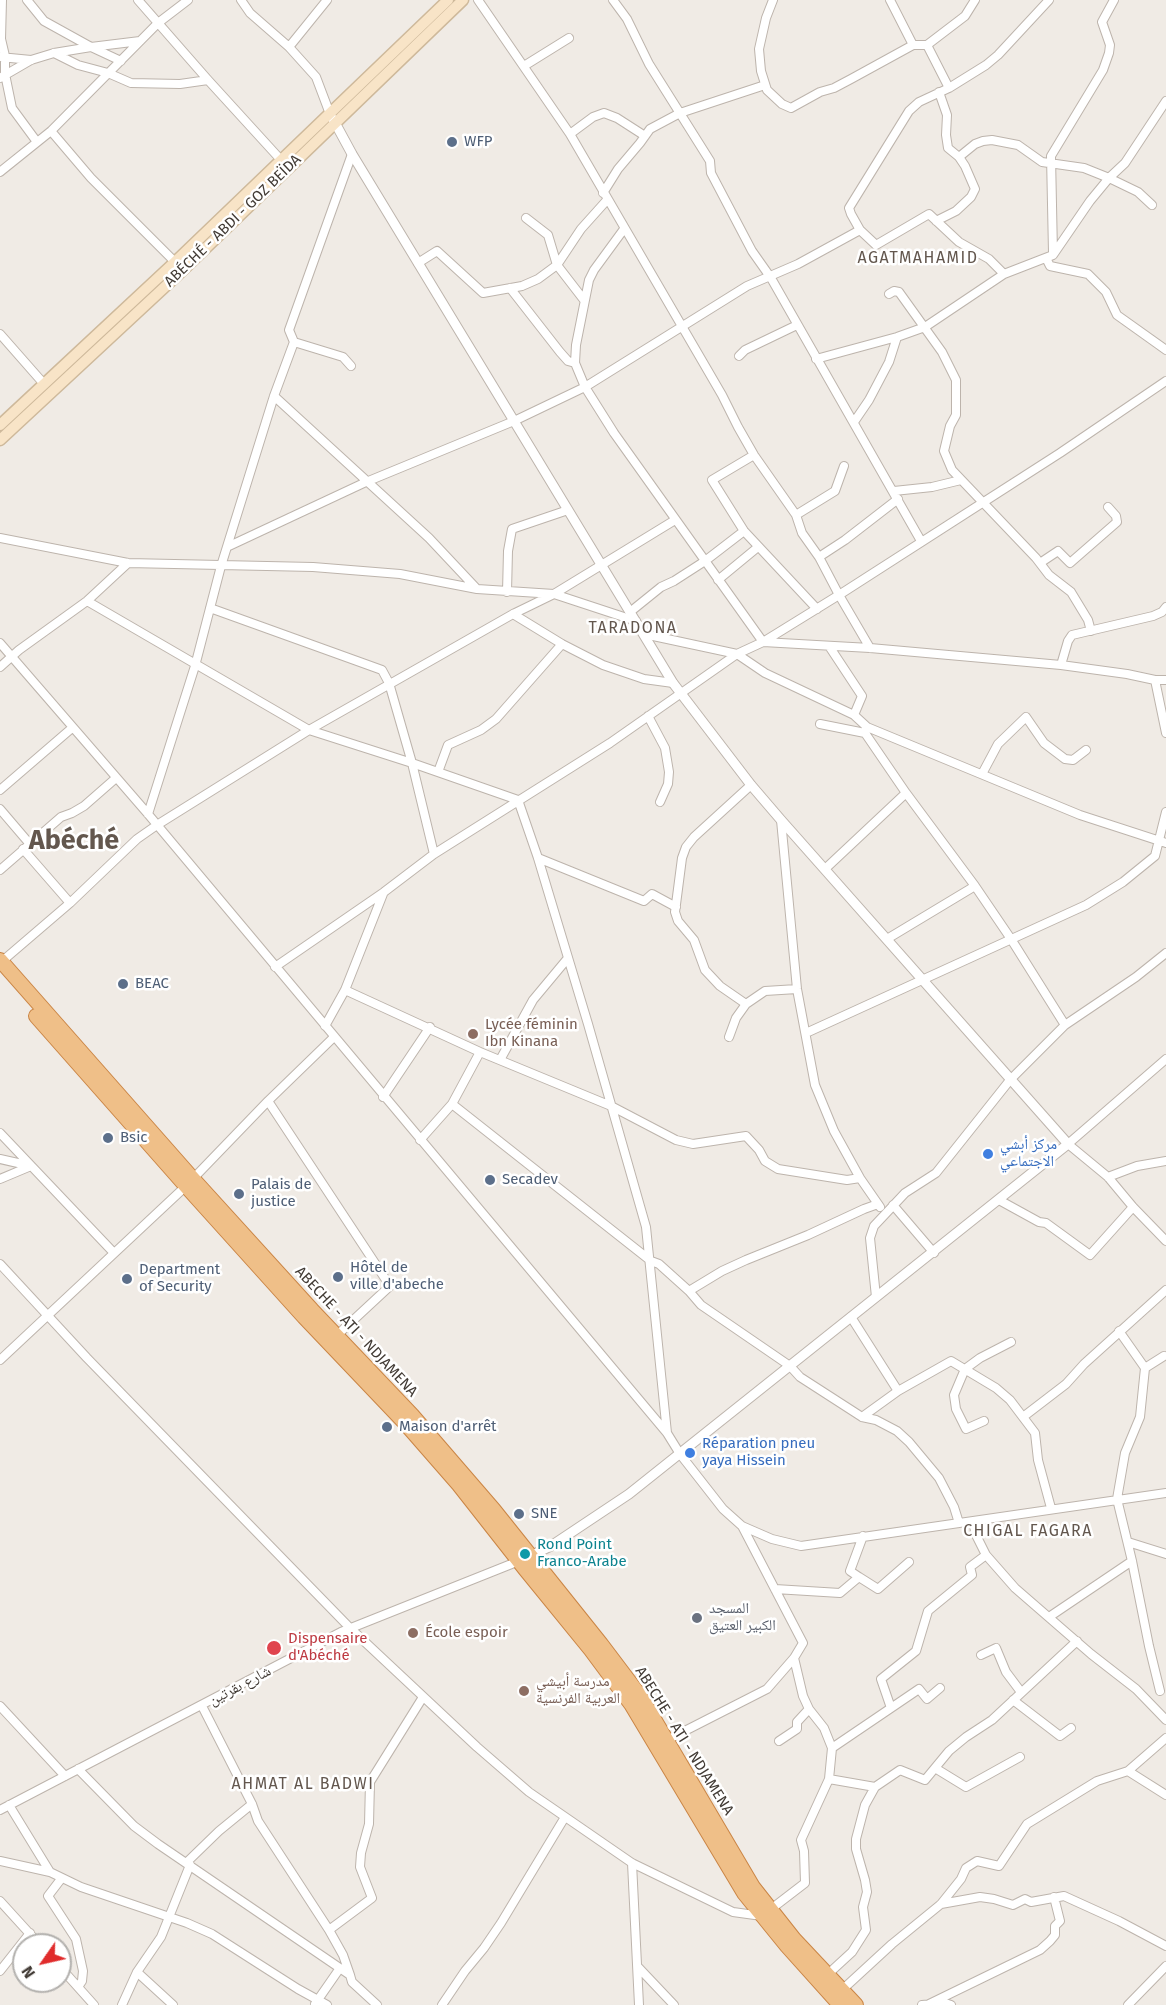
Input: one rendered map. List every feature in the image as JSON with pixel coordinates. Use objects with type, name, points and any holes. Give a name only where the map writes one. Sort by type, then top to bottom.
[{"type":"highway","name":"ABECHE - ATI - NDJAMENA","points":[[0,965],[189,1182],[408,1419],[459,1485],[602,1644],[641,1697],[668,1740],[766,1913],[840,2005]]},
{"type":"highway","name":"ABECHE - ATI - NDJAMENA","points":[[525,1558],[631,1704],[744,1893],[794,1939],[856,2005]]},
{"type":"main road","points":[[0,425],[29,405],[44,384],[281,160],[333,118],[448,0]]},
{"type":"main road","name":"ABÉCHÉ - ABDI - GOZ BEÏDA","points":[[0,440],[29,405],[182,270],[333,118],[463,0]]},
{"type":"street","points":[[2,0],[3,76],[12,108],[37,142]]},
{"type":"street","points":[[27,0],[44,21],[91,48],[121,61]]},
{"type":"street","points":[[138,0],[281,160]]},
{"type":"street","points":[[0,172],[51,131],[158,23],[188,0]]},
{"type":"street","points":[[241,0],[250,14],[289,47],[316,77],[333,118],[352,154],[681,694],[751,785],[1010,1080],[1068,1144],[1108,1177],[1133,1208],[1166,1241]]},
{"type":"street","points":[[289,47],[327,0]]},
{"type":"street","points":[[478,0],[570,134],[722,395],[754,455],[796,515],[802,533],[819,557],[870,648]]},
{"type":"street","points":[[614,0],[627,19],[649,64],[710,161],[711,173],[752,251],[771,278],[921,542]]},
{"type":"street","points":[[773,0],[759,49],[765,85],[773,96],[791,108],[820,92],[834,88],[913,45],[927,45],[965,16],[975,0]]},
{"type":"street","points":[[890,0],[913,45]]},
{"type":"street","points":[[1004,274],[989,259],[959,242],[927,214],[876,245],[860,230],[849,208],[909,111],[919,102],[949,88],[986,65],[1049,0]]},
{"type":"street","points":[[1114,0],[1102,22],[1110,45],[1103,70],[1085,96],[1051,156],[1050,266],[1088,274],[1106,292],[1117,315],[1166,350]]},
{"type":"street","points":[[524,66],[569,38]]},
{"type":"street","points":[[3,76],[31,60],[54,53],[140,41]]},
{"type":"street","points":[[927,45],[949,88]]},
{"type":"street","points":[[54,53],[78,65],[108,73],[131,83],[180,84],[208,80]]},
{"type":"street","points":[[3,57],[31,60]]},
{"type":"street","points":[[418,263],[437,251],[483,293],[522,286],[538,279],[557,265],[605,197],[618,169],[650,129],[680,113],[765,85]]},
{"type":"street","points":[[936,221],[956,211],[975,189],[959,157],[951,152],[946,143],[947,121],[939,92]]},
{"type":"street","points":[[816,359],[925,327],[1004,274],[1049,256],[1090,201],[1125,163],[1166,100]]},
{"type":"street","points":[[570,134],[592,117],[604,113],[645,135]]},
{"type":"street","points":[[51,131],[91,178],[175,262]]},
{"type":"street","points":[[959,157],[982,141],[992,140],[1018,146],[1042,162],[1084,168],[1109,178],[1138,192],[1152,205]]},
{"type":"street","points":[[148,814],[195,666],[221,566],[274,396],[294,342],[289,330],[352,154]]},
{"type":"street","points":[[526,218],[548,235],[557,265],[584,300]]},
{"type":"street","points":[[624,229],[594,270],[584,300],[575,363],[585,387],[675,520],[763,642]]},
{"type":"street","points":[[227,547],[366,482],[514,421],[585,387],[747,286],[771,278],[837,245],[860,230]]},
{"type":"street","points":[[510,288],[568,361],[575,363]]},
{"type":"street","points":[[889,294],[894,291],[899,292],[919,323],[925,327],[942,352],[956,380],[956,415],[950,426],[944,451],[952,470],[1049,575],[1071,592],[1088,620],[1091,631]]},
{"type":"street","points":[[739,356],[745,350],[797,325]]},
{"type":"street","points":[[0,334],[44,384]]},
{"type":"street","points":[[854,422],[869,400],[889,362],[897,337]]},
{"type":"street","points":[[294,342],[344,357],[351,366]]},
{"type":"street","points":[[275,967],[384,892],[434,854],[610,743],[737,654],[763,642],[817,609],[1165,384]]},
{"type":"street","points":[[274,396],[429,538],[477,589]]},
{"type":"street","points":[[754,455],[712,480],[744,531],[817,609]]},
{"type":"street","points":[[796,515],[835,491],[844,466]]},
{"type":"street","points":[[894,491],[932,487],[961,480]]},
{"type":"street","points":[[819,557],[898,500]]},
{"type":"street","points":[[1040,563],[1058,551],[1070,563],[1117,522],[1116,516],[1108,507]]},
{"type":"street","points":[[507,592],[508,551],[512,529],[568,510]]},
{"type":"street","points":[[0,965],[137,840],[157,825],[309,730],[513,614],[554,594],[675,520]]},
{"type":"street","points":[[630,612],[661,587],[705,561],[744,531]]},
{"type":"street","points":[[0,538],[129,563],[313,567],[400,574],[477,589],[554,594],[636,621]]},
{"type":"street","points":[[718,580],[758,547]]},
{"type":"street","points":[[0,667],[11,656],[87,602],[129,563]]},
{"type":"street","points":[[87,602],[309,730],[518,800]]},
{"type":"street","points":[[1061,665],[1069,638],[1153,616],[1162,612],[1166,607]]},
{"type":"street","points":[[210,608],[382,670],[389,683],[412,763],[434,854]]},
{"type":"street","points":[[513,614],[562,644],[603,665],[644,679],[673,683]]},
{"type":"street","points":[[644,634],[737,654],[765,673],[854,715],[906,793],[975,886],[1065,1025]]},
{"type":"street","points":[[763,642],[870,648],[1061,665],[1127,674],[1155,681],[1166,680]]},
{"type":"street","points":[[0,643],[148,814],[667,1433],[680,1454],[723,1509],[742,1526],[772,1539],[801,1546],[1166,1492]]},
{"type":"street","points":[[438,772],[448,745],[481,730],[496,719],[562,644]]},
{"type":"street","points":[[829,646],[862,696],[854,715]]},
{"type":"street","points":[[1155,681],[1166,732]]},
{"type":"street","points":[[648,716],[665,748],[668,784],[660,802]]},
{"type":"street","points":[[982,774],[998,744],[1026,717],[1044,743],[1065,759],[1073,760],[1086,750]]},
{"type":"street","points":[[820,724],[866,730],[982,774],[1080,815],[1162,842]]},
{"type":"street","points":[[0,790],[72,728]]},
{"type":"street","points":[[0,870],[61,817],[84,806],[116,778]]},
{"type":"street","points":[[746,1004],[720,986],[705,970],[694,940],[678,921],[675,912],[682,858],[686,847],[751,785]]},
{"type":"street","points":[[825,869],[906,793]]},
{"type":"street","points":[[518,800],[568,958],[646,1227],[667,1433]]},
{"type":"street","points":[[0,809],[70,903]]},
{"type":"street","points":[[806,1033],[1086,905],[1123,882],[1155,856],[1162,842],[1166,812]]},
{"type":"street","points":[[781,820],[797,989],[815,1085],[825,1111],[860,1178],[885,1213]]},
{"type":"street","points":[[538,858],[644,901],[652,894],[676,908]]},
{"type":"street","points":[[887,939],[975,886]]},
{"type":"street","points":[[325,1026],[345,990],[384,892]]},
{"type":"street","points":[[876,1298],[870,1238],[874,1226],[905,1193],[936,1173],[1010,1080],[1065,1025],[1136,977],[1166,953]]},
{"type":"street","points":[[500,1060],[533,1000],[568,958]]},
{"type":"street","points":[[729,1037],[736,1018],[746,1004],[765,992],[797,989]]},
{"type":"street","points":[[345,990],[430,1027],[480,1052],[611,1106],[676,1140],[693,1144],[746,1136],[759,1150],[765,1161],[778,1169],[848,1180],[860,1178]]},
{"type":"street","points":[[383,1097],[430,1027]]},
{"type":"street","points":[[0,1360],[189,1182],[334,1037]]},
{"type":"street","points":[[420,1140],[452,1104],[480,1052]]},
{"type":"street","points":[[525,1558],[551,1546],[629,1494],[999,1200],[1166,1059]]},
{"type":"street","points":[[268,1101],[390,1286],[333,1339]]},
{"type":"street","points":[[452,1104],[651,1261],[659,1264],[701,1305],[790,1365],[800,1377],[862,1417],[890,1426],[909,1442],[939,1478],[954,1508],[958,1524]]},
{"type":"street","points":[[0,1132],[114,1253]]},
{"type":"street","points":[[0,1159],[31,1166]]},
{"type":"street","points":[[1108,1177],[1137,1166],[1166,1161]]},
{"type":"street","points":[[0,1179],[31,1166]]},
{"type":"street","points":[[999,1200],[1039,1222],[1046,1223],[1090,1255],[1133,1208]]},
{"type":"street","points":[[689,1291],[738,1264],[878,1204]]},
{"type":"street","points":[[893,1205],[934,1252]]},
{"type":"street","points":[[0,1264],[46,1315],[350,1628],[529,1792],[632,1863],[733,1912],[766,1913],[805,1883],[804,1851],[801,1840],[830,1779],[832,1748],[824,1728],[809,1709],[803,1696],[794,1658]]},
{"type":"street","points":[[1023,1417],[1066,1384],[1119,1331],[1166,1290]]},
{"type":"street","points":[[851,1317],[898,1391]]},
{"type":"street","points":[[1119,1331],[1145,1368],[1140,1417],[1125,1453],[1117,1499],[1149,1646],[1163,1688],[1148,1700]]},
{"type":"street","points":[[984,1421],[966,1429],[957,1409],[954,1395],[965,1369],[980,1358],[1011,1342]]},
{"type":"street","points":[[1145,1368],[1164,1356]]},
{"type":"street","points":[[862,1417],[898,1391],[951,1361],[1003,1394],[1035,1433],[1038,1460],[1051,1508]]},
{"type":"street","points":[[974,1521],[975,1533],[986,1555],[1016,1588],[1148,1700],[1166,1720]]},
{"type":"street","points":[[668,1740],[767,1689],[794,1658],[803,1643],[742,1526]]},
{"type":"street","points":[[864,1536],[850,1571],[878,1589],[909,1562]]},
{"type":"street","points":[[1128,1542],[1166,1554]]},
{"type":"street","points":[[891,1708],[881,1678],[916,1651],[928,1611],[972,1575],[970,1567],[986,1555]]},
{"type":"street","name":"شارع بقرتين","points":[[0,1810],[350,1628],[525,1558]]},
{"type":"street","points":[[1049,1617],[1132,1561]]},
{"type":"street","points":[[775,1589],[840,1593],[859,1577]]},
{"type":"street","points":[[826,1975],[852,1952],[866,1930],[863,1907],[867,1892],[856,1850],[856,1839],[865,1805],[875,1787],[900,1770],[925,1780],[950,1751],[992,1720],[1077,1641]]},
{"type":"street","points":[[981,1655],[996,1648],[1006,1672],[1021,1692]]},
{"type":"street","points":[[832,1748],[920,1689],[927,1699],[940,1688]]},
{"type":"street","points":[[329,1930],[372,1898],[360,1867],[361,1853],[369,1824],[370,1782],[423,1697]]},
{"type":"street","points":[[1013,1700],[1060,1736],[1071,1728]]},
{"type":"street","points":[[0,1706],[65,1776]]},
{"type":"street","points":[[202,1706],[252,1804],[258,1821],[329,1930],[343,1955],[352,1982],[377,2005]]},
{"type":"street","points":[[779,1741],[797,1729],[797,1722],[809,1709]]},
{"type":"street","points":[[842,1990],[892,1944],[941,1904],[961,1880],[966,1868],[977,1861],[999,1866],[1027,1824],[1097,1781],[1128,1771],[1166,1738]]},
{"type":"street","points":[[935,1768],[966,1787],[1020,1757]]},
{"type":"street","points":[[78,1769],[134,1826],[350,1974]]},
{"type":"street","points":[[1128,1771],[1166,1795]]},
{"type":"street","points":[[830,1779],[875,1787]]},
{"type":"street","points":[[122,2005],[137,1972],[161,1937],[188,1864],[219,1831],[252,1804]]},
{"type":"street","points":[[9,1805],[50,1872]]},
{"type":"street","points":[[442,2005],[495,1932],[564,1817]]},
{"type":"street","points":[[0,1861],[50,1872],[61,1879],[213,1934],[315,2002],[327,2005]]},
{"type":"street","points":[[632,1863],[639,2005]]},
{"type":"street","points":[[61,1879],[48,1896],[76,1939],[83,1971],[82,1981],[78,1987]]},
{"type":"street","points":[[941,1904],[980,1898],[994,1899],[1013,1905],[1025,1899],[1031,1902],[1064,1896],[1166,1946]]},
{"type":"street","points":[[926,2004],[1040,1950],[1055,1935],[1055,1926],[1060,1921],[1054,1897]]},
{"type":"street","points":[[0,1901],[30,1933]]},
{"type":"street","points":[[0,1971],[12,1956]]},
{"type":"street","points":[[1128,2005],[1166,1966]]},
{"type":"street","points":[[638,1967],[674,2005]]},
{"type":"street","points":[[315,2002],[340,1968]]},
{"type":"street","points":[[137,1972],[173,2005]]},
{"type":"street","points":[[72,1980],[94,2005]]},
{"type":"street","points":[[926,2004],[951,2005]]},
{"type":"place","name":"WFP","points":[[452,142]]},
{"type":"place","name":"BEAC","points":[[123,984]]},
{"type":"place","name":"Lycée féminin Ibn Kinana","points":[[473,1034]]},
{"type":"place","name":"Bsic","points":[[108,1138]]},
{"type":"place","name":"مركز أبشي الاجتماعي","points":[[988,1154]]},
{"type":"place","name":"Secadev","points":[[490,1180]]},
{"type":"place","name":"Palais de justice","points":[[239,1194]]},
{"type":"place","name":"Hôtel de ville d'abeche","points":[[338,1277]]},
{"type":"place","name":"Department of Security","points":[[127,1279]]},
{"type":"place","name":"Maison d'arrêt","points":[[387,1427]]},
{"type":"place","name":"Réparation pneu yaya Hissein","points":[[690,1453]]},
{"type":"place","name":"SNE","points":[[519,1514]]},
{"type":"place","name":"Rond Point Franco-Arabe","points":[[525,1554]]},
{"type":"place","name":"المسجد الكبير العتيق","points":[[697,1618]]},
{"type":"place","name":"École espoir","points":[[413,1633]]},
{"type":"place","name":"Dispensaire d'Abéché","points":[[274,1648]]},
{"type":"place","name":"مدرسة أبيشي العربية الفرنسية","points":[[524,1691]]},
{"type":"district","name":"AGATMAHAMID","points":[[918,259]]},
{"type":"district","name":"TARADONA","points":[[633,629]]},
{"type":"district","name":"Abéché","points":[[74,841]]},
{"type":"district","name":"CHIGAL FAGARA","points":[[1028,1532]]},
{"type":"district","name":"AHMAT AL BADWI","points":[[303,1785]]}]
